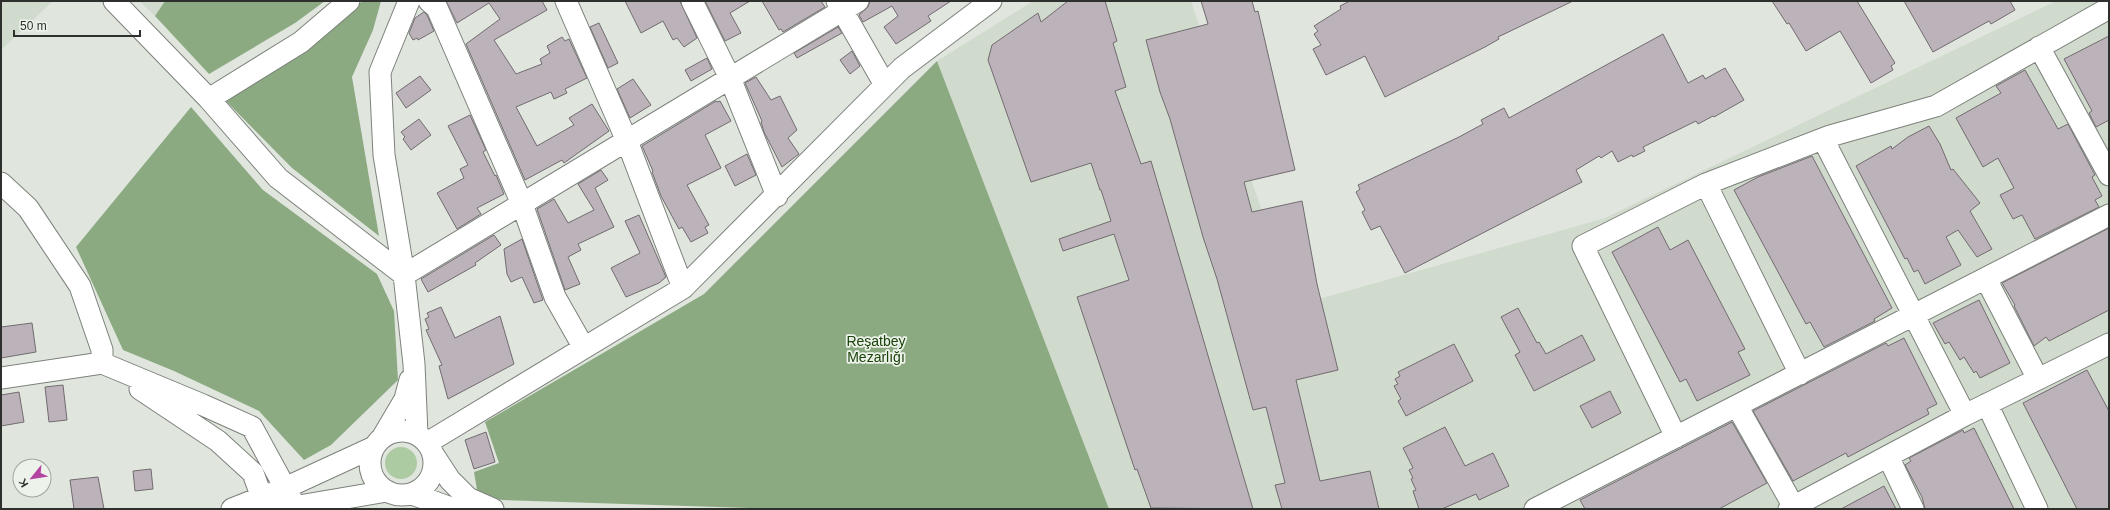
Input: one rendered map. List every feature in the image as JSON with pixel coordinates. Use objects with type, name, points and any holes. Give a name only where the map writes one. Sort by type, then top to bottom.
[{"type":"street","points":[[114,1],[209,99],[278,178],[404,275]]},
{"type":"street","points":[[209,99],[301,42],[348,1]]},
{"type":"street","points":[[409,1],[380,72],[384,155],[404,275],[414,364],[426,444],[434,466],[431,478],[423,488],[412,494]]},
{"type":"street","points":[[429,1],[437,8],[522,204],[555,297],[584,348]]},
{"type":"street","points":[[566,1],[627,141],[683,288]]},
{"type":"street","points":[[692,1],[730,78],[777,196]]},
{"type":"street","points":[[426,444],[683,288],[777,196],[902,68],[991,1]]},
{"type":"street","points":[[404,275],[730,78],[846,4],[885,85]]},
{"type":"street","points":[[1676,437],[1583,246],[1706,184],[1823,139],[1936,106],[2109,8]]},
{"type":"street","points":[[2039,48],[2109,175]]},
{"type":"street","points":[[1823,139],[1912,316],[1965,416]]},
{"type":"street","points":[[1,183],[28,208],[80,286],[102,350],[102,363]]},
{"type":"street","points":[[1706,184],[1800,374]]},
{"type":"street","points":[[1535,509],[1561,503],[1676,437],[2109,215]]},
{"type":"street","points":[[1986,279],[2038,379]]},
{"type":"street","points":[[1737,406],[1793,508],[1987,404],[2038,379],[2106,352]]},
{"type":"street","points":[[102,363],[218,441],[254,473],[264,502]]},
{"type":"street","points":[[1,378],[102,363],[252,427],[285,488],[288,508],[340,504],[387,491]]},
{"type":"street","points":[[414,364],[405,399],[378,442],[370,460],[371,472],[377,483],[387,491],[399,495],[412,494],[451,508],[465,509]]},
{"type":"street","points":[[1987,404],[2038,509]]},
{"type":"street","points":[[232,509],[264,502],[285,488],[378,442],[393,432],[406,430],[426,444],[450,480],[468,498],[493,509]]},
{"type":"street","points":[[1888,456],[1913,509]]},
{"type":"shaded area","points":[[1,1],[53,1],[1,50]]},
{"type":"shaded area","points":[[139,1],[165,1],[155,16]]},
{"type":"shaded area","points":[[1033,1],[1191,1],[1294,306],[1605,218],[2056,1],[2109,1],[2109,509],[1109,509],[937,61]]},
{"type":"green space","points":[[165,1],[325,1],[295,23],[209,74],[155,16]]},
{"type":"green space","points":[[363,1],[381,1],[373,30],[352,77],[379,236],[292,168],[223,98],[310,40]]},
{"type":"green space","name":"Reşatbey Mezarlığı","points":[[937,61],[1109,509],[780,509],[503,500],[478,496],[474,472],[499,463],[485,422],[704,294]]},
{"type":"green space","points":[[191,107],[263,190],[377,274],[394,311],[398,380],[331,445],[304,460],[259,411],[174,371],[123,350],[76,247]]},
{"type":"green space","points":[[401,447],[412,452],[417,463],[412,474],[401,479],[390,474],[385,463],[390,452]]},
{"type":"building","points":[[446,1],[542,1],[547,10],[494,40],[516,74],[542,64],[540,59],[550,53],[547,46],[562,37],[565,41],[569,39],[587,78],[565,89],[567,93],[554,99],[551,92],[516,107],[537,146],[574,125],[569,118],[592,104],[609,131],[564,163],[562,160],[525,180],[466,44],[500,19],[489,3],[457,23]]},
{"type":"building","points":[[625,1],[680,1],[697,38],[684,47],[677,38],[673,40],[663,21],[641,33]]},
{"type":"building","points":[[705,1],[750,1],[730,13],[741,33],[725,41]]},
{"type":"building","points":[[762,1],[821,1],[825,7],[783,32],[781,29],[779,30]]},
{"type":"building","points":[[870,1],[951,1],[928,16],[931,21],[896,44],[884,27],[898,16],[892,6],[863,22],[859,15],[868,7]]},
{"type":"building","points":[[1068,1],[1105,1],[1117,41],[1113,43],[1126,87],[1115,91],[1141,164],[1151,161],[1253,509],[1151,508],[1137,469],[1135,470],[1077,297],[1129,280],[1114,234],[1063,251],[1059,239],[1111,221],[1101,190],[1091,163],[1031,182],[988,60],[992,45],[1038,13],[1041,22]]},
{"type":"building","points":[[1201,1],[1252,1],[1255,12],[1258,11],[1295,170],[1244,182],[1252,212],[1302,201],[1317,284],[1338,370],[1296,380],[1320,481],[1370,471],[1379,509],[1282,509],[1275,485],[1285,483],[1266,407],[1253,410],[1217,279],[1203,237],[1146,40],[1208,24]]},
{"type":"building","points":[[1350,1],[1573,1],[1498,37],[1499,39],[1485,47],[1385,97],[1365,56],[1326,75],[1313,49],[1321,45],[1314,34],[1318,31],[1314,26],[1341,9],[1340,6]]},
{"type":"building","points":[[1772,1],[1857,1],[1895,63],[1891,66],[1893,70],[1871,83],[1840,31],[1806,51],[1789,23],[1787,24]]},
{"type":"building","points":[[1904,1],[2010,1],[2015,10],[1991,24],[1989,21],[1933,52]]},
{"type":"building","points":[[424,12],[427,15],[434,31],[418,40],[417,38],[413,40],[409,33],[415,18]]},
{"type":"building","points":[[599,23],[618,63],[608,68],[590,27]]},
{"type":"building","points":[[838,27],[842,33],[797,58],[794,53]]},
{"type":"building","points":[[1663,34],[1688,83],[1703,75],[1705,79],[1725,68],[1744,100],[1714,117],[1713,116],[1698,124],[1696,121],[1643,147],[1645,151],[1633,157],[1632,155],[1618,162],[1612,151],[1601,158],[1599,156],[1576,170],[1582,182],[1405,273],[1380,226],[1371,230],[1362,212],[1365,210],[1356,192],[1360,189],[1358,185],[1459,137],[1483,124],[1481,120],[1504,108],[1509,118]]},
{"type":"building","points":[[2109,36],[2109,120],[2096,127],[2089,113],[2092,111],[2064,59]]},
{"type":"building","points":[[852,51],[860,66],[850,74],[840,60]]},
{"type":"building","points":[[707,58],[712,69],[691,81],[685,70]]},
{"type":"building","points":[[2025,70],[2058,129],[2068,124],[2095,175],[2092,177],[2102,196],[2095,200],[2099,207],[2035,239],[2022,215],[2013,219],[2000,195],[2014,188],[1998,158],[1983,167],[1956,118],[2001,93],[1996,86]]},
{"type":"building","points":[[420,76],[431,90],[406,108],[396,93]]},
{"type":"building","points":[[756,77],[771,100],[780,96],[797,130],[788,138],[799,154],[782,167],[764,132],[762,121],[745,83]]},
{"type":"building","points":[[633,79],[651,105],[630,118],[617,89]]},
{"type":"building","points":[[716,101],[720,101],[731,121],[705,135],[721,168],[687,185],[709,225],[705,227],[708,233],[691,242],[682,227],[679,229],[661,196],[652,172],[653,171],[642,146]]},
{"type":"building","points":[[470,115],[486,150],[483,152],[495,176],[496,175],[504,194],[477,208],[481,214],[457,229],[437,193],[464,178],[460,169],[468,165],[448,126]]},
{"type":"building","points":[[419,119],[431,135],[411,150],[403,139],[405,137],[401,132]]},
{"type":"building","points":[[1929,126],[1940,144],[1951,170],[1953,169],[1980,203],[1970,211],[1992,249],[1977,257],[1958,230],[1946,237],[1961,265],[1925,284],[1918,270],[1914,272],[1907,258],[1905,259],[1856,166],[1891,146],[1892,149],[1908,137]]},
{"type":"building","points":[[747,154],[756,175],[735,186],[725,166]]},
{"type":"building","points":[[1812,156],[1892,308],[1874,319],[1875,321],[1824,347],[1810,322],[1806,324],[1734,190],[1758,177]]},
{"type":"building","points":[[601,170],[608,180],[595,188],[614,227],[578,244],[581,250],[568,257],[580,284],[565,290],[537,209],[554,199],[568,223],[594,210],[578,184]]},
{"type":"building","points":[[639,215],[666,277],[659,283],[626,297],[611,268],[640,253],[625,221]]},
{"type":"building","points":[[1658,227],[1670,250],[1688,240],[1745,349],[1738,352],[1750,375],[1697,401],[1686,379],[1680,382],[1612,252]]},
{"type":"building","points":[[2109,228],[2109,310],[2049,341],[2046,337],[2034,346],[2014,306],[2015,305],[2002,283]]},
{"type":"building","points":[[494,235],[501,245],[475,263],[476,265],[428,292],[421,279]]},
{"type":"building","points":[[522,239],[543,300],[534,303],[522,277],[511,282],[507,274],[504,249]]},
{"type":"building","points":[[1979,300],[2010,363],[1980,378],[1976,371],[1974,373],[1964,357],[1960,360],[1949,342],[1945,344],[1933,323]]},
{"type":"building","points":[[441,307],[455,338],[500,316],[514,364],[448,399],[439,366],[442,365],[426,330],[429,329],[425,319],[429,317],[427,313]]},
{"type":"building","points":[[1518,308],[1537,343],[1539,342],[1546,354],[1582,335],[1595,360],[1534,391],[1515,355],[1520,352],[1501,317]]},
{"type":"building","points":[[32,323],[36,352],[1,358],[1,327]]},
{"type":"building","points":[[1904,338],[1937,404],[1927,409],[1929,414],[1848,457],[1846,453],[1793,481],[1753,411],[1886,343],[1888,346]]},
{"type":"building","points":[[1454,344],[1473,381],[1406,416],[1398,401],[1401,399],[1394,386],[1398,384],[1395,379],[1400,376],[1398,372]]},
{"type":"building","points":[[2087,370],[2109,411],[2109,509],[2077,509],[2023,403]]},
{"type":"building","points":[[63,385],[67,420],[49,422],[45,387]]},
{"type":"building","points":[[1610,391],[1621,413],[1592,428],[1580,406]]},
{"type":"building","points":[[19,392],[24,422],[1,426],[1,395]]},
{"type":"building","points":[[1732,422],[1767,483],[1719,509],[1585,509],[1580,500]]},
{"type":"building","points":[[1445,427],[1465,466],[1493,453],[1509,486],[1479,500],[1476,494],[1442,509],[1419,509],[1413,491],[1416,490],[1411,479],[1413,478],[1409,470],[1413,468],[1403,448]]},
{"type":"building","points":[[1974,428],[2014,509],[1925,509],[1922,497],[1905,465],[1911,461],[1909,458],[1963,430],[1964,433]]},
{"type":"building","points":[[486,432],[495,462],[474,469],[465,440]]},
{"type":"building","points":[[151,469],[153,489],[135,491],[133,471]]},
{"type":"building","points":[[98,477],[104,509],[74,509],[70,480]]},
{"type":"building","points":[[1884,486],[1896,509],[1841,509]]}]
